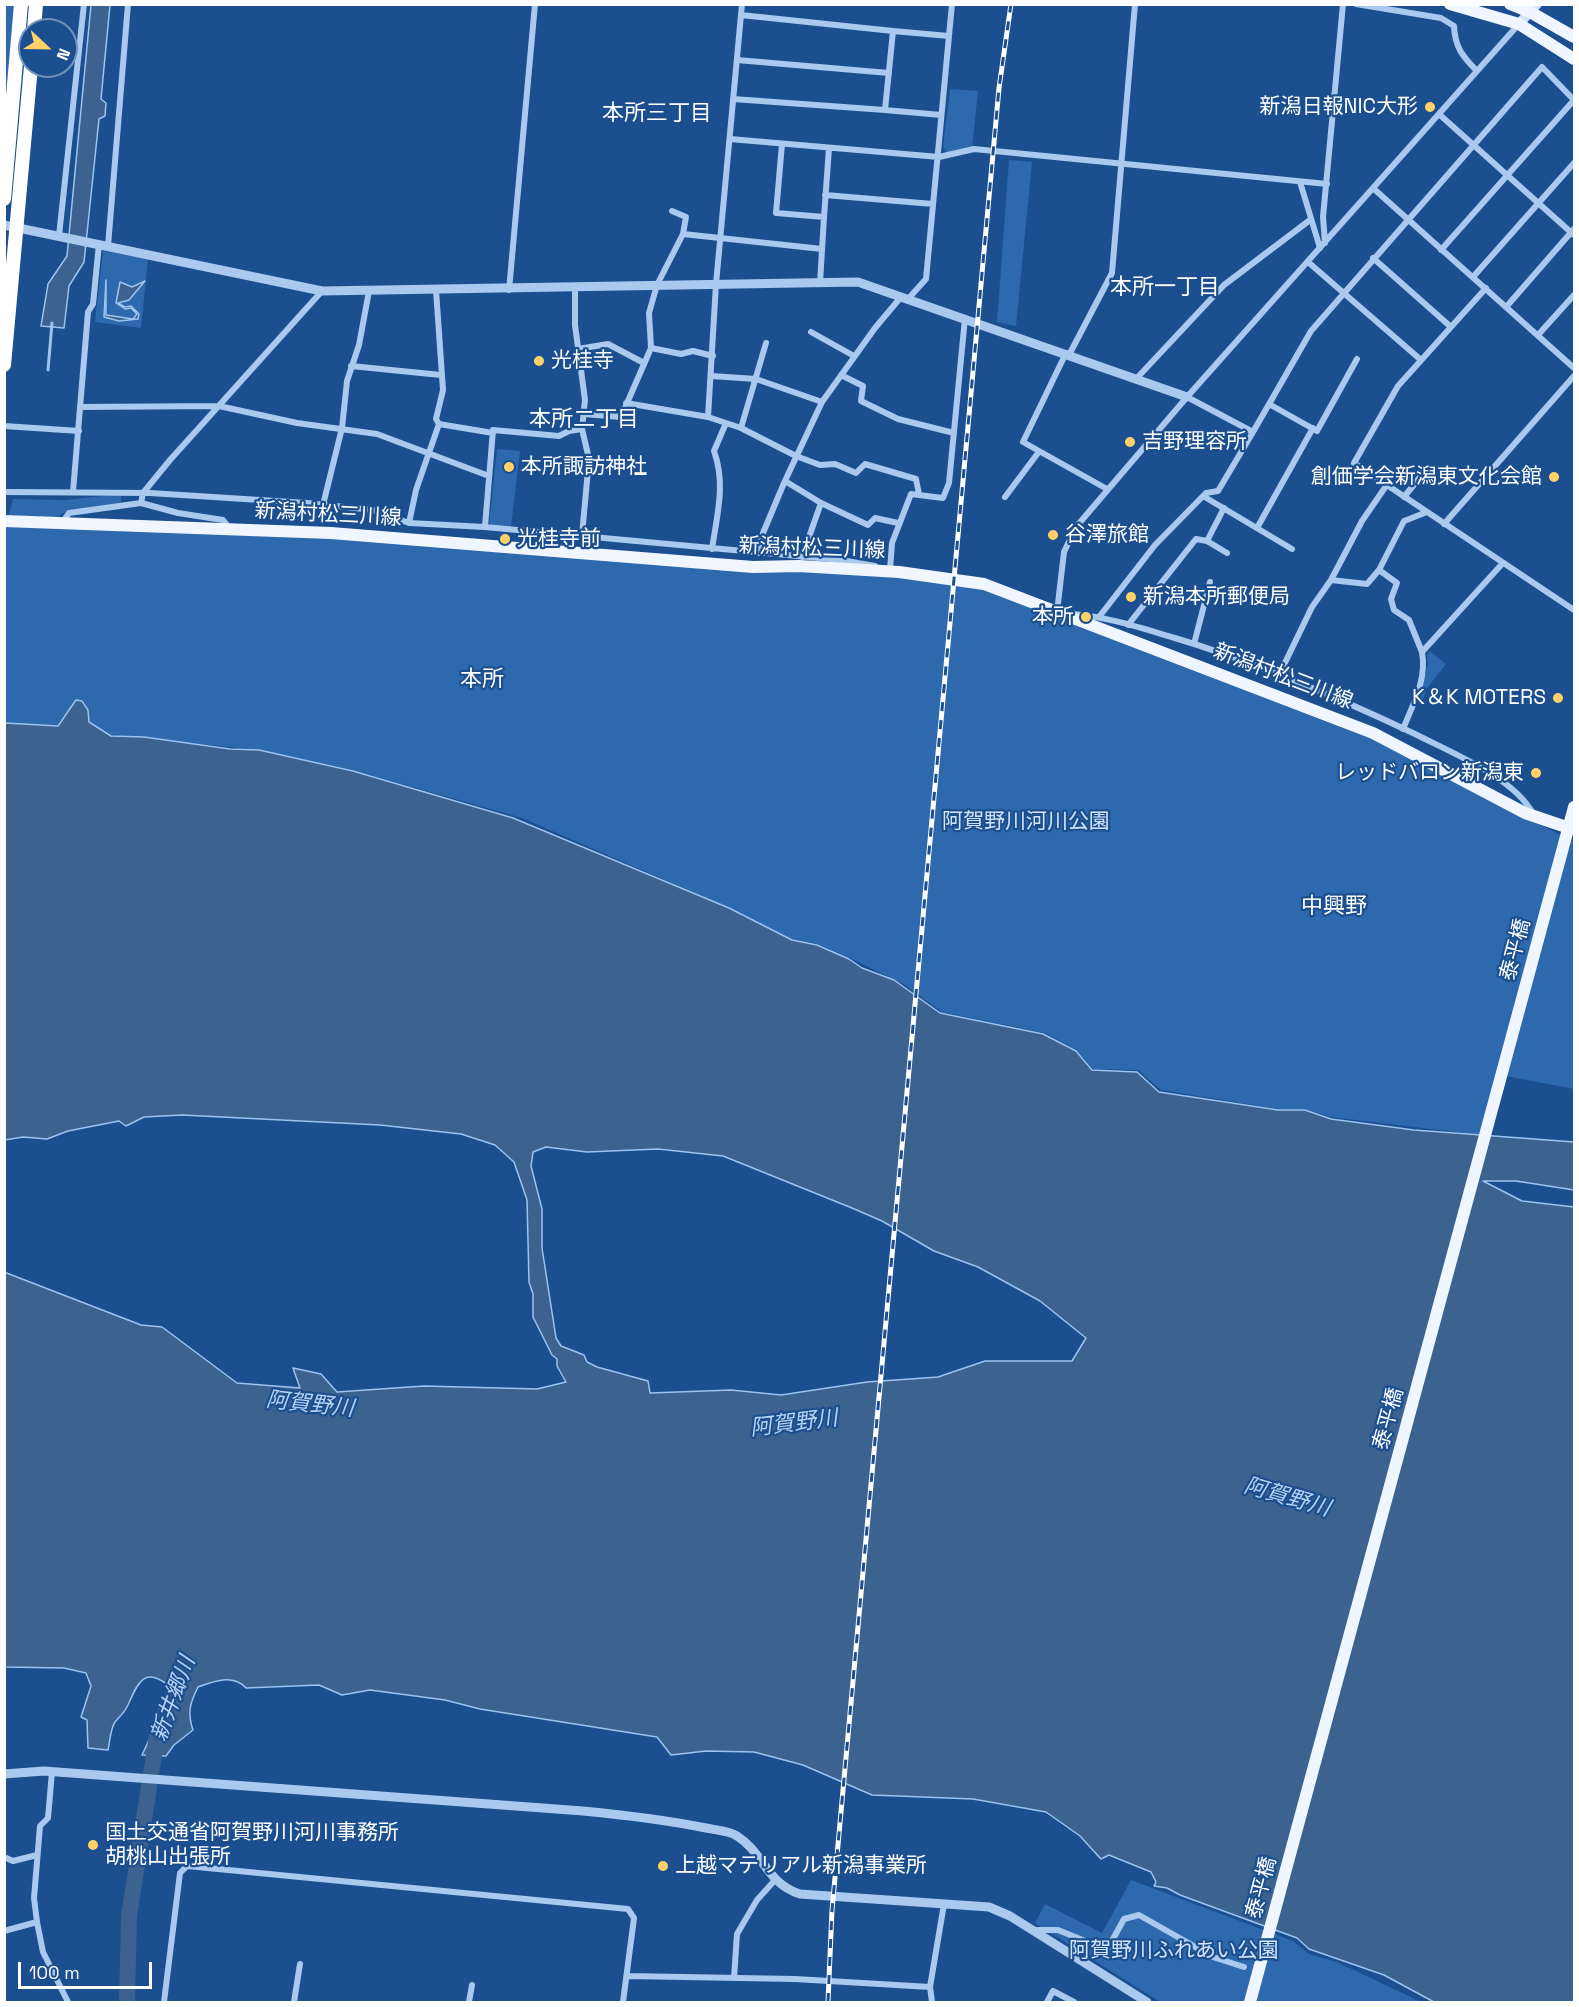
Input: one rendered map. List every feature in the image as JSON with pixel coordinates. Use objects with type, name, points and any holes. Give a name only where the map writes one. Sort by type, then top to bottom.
[{"type":"highway","points":[[4,199],[21,4]]},
{"type":"highway","points":[[4,365],[30,78]]},
{"type":"main road","points":[[1450,4],[1519,24],[1575,59]]},
{"type":"main road","points":[[1510,4],[1534,8],[1575,37]]},
{"type":"main road","points":[[1519,24],[1534,8]]},
{"type":"main road","name":"新潟村松三川線","points":[[4,521],[331,533],[753,567],[895,571],[984,584],[1373,734],[1534,816],[1572,830]]},
{"type":"main road","name":"泰平橋","points":[[1250,2002],[1564,845],[1572,830],[1575,807]]},
{"type":"street","points":[[59,236],[84,4]]},
{"type":"street","points":[[74,492],[88,312],[93,304],[104,245],[128,4]]},
{"type":"street","points":[[509,290],[535,4]]},
{"type":"street","points":[[708,417],[717,284],[742,4]]},
{"type":"street","points":[[758,553],[763,532],[822,402],[854,357],[905,298],[926,279],[952,4]]},
{"type":"street","points":[[1107,489],[1038,453],[1023,442],[1112,273],[1136,4]]},
{"type":"street","points":[[1322,246],[1343,4]]},
{"type":"street","points":[[1356,4],[1441,18],[1454,26],[1455,45],[1463,58],[1477,70]]},
{"type":"street","points":[[741,15],[949,36]]},
{"type":"street","points":[[1519,24],[1107,489],[1070,538],[1061,567],[1057,612],[1099,617],[1194,644],[1280,673],[1454,754],[1506,784],[1534,816]]},
{"type":"street","points":[[885,110],[893,30]]},
{"type":"street","points":[[737,60],[889,73]]},
{"type":"street","points":[[1099,617],[1155,545],[1203,496],[1218,491],[1311,331],[1373,258],[1409,221],[1472,144],[1542,67],[1575,100],[1506,174],[1442,249]]},
{"type":"street","points":[[733,99],[941,116]]},
{"type":"street","points":[[1440,115],[1539,204],[1574,232],[1507,306]]},
{"type":"street","points":[[730,139],[939,157],[974,149],[1327,184]]},
{"type":"street","points":[[782,144],[776,213],[824,217]]},
{"type":"street","points":[[820,283],[829,148]]},
{"type":"street","points":[[1473,277],[1575,163]]},
{"type":"street","points":[[1300,182],[1310,220],[1322,246]]},
{"type":"street","points":[[1374,189],[1575,368]]},
{"type":"street","points":[[825,195],[933,204]]},
{"type":"street","points":[[584,414],[621,417],[651,348],[648,322],[657,285],[683,234],[686,218],[672,212]]},
{"type":"street","points":[[1136,379],[1224,285],[1310,220]]},
{"type":"street","points":[[4,225],[322,291],[509,290],[575,286],[858,282],[1187,397],[1253,432]]},
{"type":"street","points":[[683,234],[822,249]]},
{"type":"street","points":[[1373,258],[1451,327]]},
{"type":"street","points":[[1308,262],[1421,360]]},
{"type":"street","points":[[575,286],[578,349],[584,378],[582,429],[589,459],[582,535]]},
{"type":"street","points":[[1486,288],[1398,386],[1354,463],[1502,564],[1575,610]]},
{"type":"street","points":[[409,523],[416,490],[439,424],[436,419],[442,390],[436,290]]},
{"type":"street","points":[[141,503],[143,493],[322,291]]},
{"type":"street","points":[[323,505],[342,428],[347,381],[359,345],[369,291]]},
{"type":"street","points":[[1538,335],[1575,295]]},
{"type":"street","points":[[4,492],[143,493],[323,505],[373,510],[409,523],[582,535],[861,562],[895,571],[892,543],[911,494],[943,498],[950,483],[965,318]]},
{"type":"street","points":[[810,332],[854,357]]},
{"type":"street","points":[[741,428],[766,343]]},
{"type":"street","points":[[578,349],[608,344],[644,363]]},
{"type":"street","points":[[651,348],[681,354],[693,351],[713,356]]},
{"type":"street","points":[[1269,404],[1317,430],[1357,359]]},
{"type":"street","points":[[351,366],[441,375]]},
{"type":"street","points":[[841,375],[863,386],[861,401],[898,419],[954,433]]},
{"type":"street","points":[[711,376],[756,379],[822,402]]},
{"type":"street","points":[[1444,524],[1575,376]]},
{"type":"street","points":[[626,403],[708,417],[741,428],[796,456],[820,465],[835,464],[856,473],[865,464],[884,468],[916,479],[919,494]]},
{"type":"street","points":[[80,407],[219,406],[297,423],[376,434],[430,452],[489,476]]},
{"type":"street","points":[[712,549],[721,490],[721,471],[714,451],[726,423]]},
{"type":"street","points":[[439,424],[493,433]]},
{"type":"street","points":[[4,426],[79,431]]},
{"type":"street","points":[[1257,528],[1313,428]]},
{"type":"street","points":[[484,527],[493,430],[559,436],[569,431],[582,429]]},
{"type":"street","points":[[1005,497],[1038,453]]},
{"type":"street","points":[[1404,497],[1425,471]]},
{"type":"street","points":[[785,482],[821,503],[868,525],[875,518],[898,524]]},
{"type":"street","points":[[1280,673],[1312,606],[1331,580],[1350,542],[1386,486]]},
{"type":"street","points":[[1203,496],[1292,549]]},
{"type":"street","points":[[62,523],[69,513],[141,503],[178,513],[223,520],[231,530]]},
{"type":"street","points":[[802,557],[821,503]]},
{"type":"street","points":[[1207,541],[1224,508]]},
{"type":"street","points":[[1331,580],[1367,584],[1379,570],[1404,521],[1427,512]]},
{"type":"street","points":[[1128,625],[1196,539],[1207,541],[1227,553]]},
{"type":"street","points":[[1422,652],[1502,564]]},
{"type":"street","points":[[1379,570],[1397,583],[1391,599],[1394,610],[1409,620],[1422,652],[1425,668],[1403,729]]},
{"type":"street","points":[[1194,644],[1210,582]]},
{"type":"street","points":[[4,1774],[52,1772],[626,1815],[736,1834],[749,1845],[775,1880],[800,1894],[989,1907],[1010,1916],[1147,2002]]},
{"type":"street","points":[[52,1772],[48,1818],[40,1826],[34,1898],[43,1952],[68,2002]]},
{"type":"street","points":[[4,1857],[13,1861],[37,1855]]},
{"type":"street","points":[[164,2002],[180,1873],[187,1866],[628,1909],[634,1918],[623,2002]]},
{"type":"street","points":[[734,1978],[737,1934],[757,1900],[775,1880]]},
{"type":"street","points":[[934,2000],[930,1987],[944,1904]]},
{"type":"street","points":[[1033,1930],[1058,1930],[1107,1950],[1124,1919],[1139,1915],[1213,1957],[1244,1967]]},
{"type":"street","points":[[4,1931],[37,1922]]},
{"type":"street","points":[[294,2002],[300,1964]]},
{"type":"street","points":[[627,1976],[734,1978],[930,1987]]},
{"type":"street","points":[[469,2002],[472,1985]]},
{"type":"street","points":[[1047,2002],[1053,1991],[1074,2002]]},
{"type":"green space","points":[[5,5],[14,5],[5,108]]},
{"type":"green space","points":[[950,89],[978,91],[972,148],[948,153],[943,148]]},
{"type":"green space","points":[[1009,160],[1032,162],[1016,326],[997,322]]},
{"type":"green space","points":[[103,251],[148,259],[141,328],[95,322]]},
{"type":"green space","points":[[497,449],[520,451],[511,527],[489,525]]},
{"type":"green space","points":[[121,494],[121,506],[68,510],[56,518],[8,517],[13,499],[65,500]]},
{"type":"green space","name":"阿賀野川河川公園","points":[[5,525],[362,539],[883,574],[982,588],[1374,739],[1574,842],[1574,1089],[1506,1076],[1490,1136],[1331,1117],[1305,1109],[1278,1109],[1161,1090],[1138,1070],[1093,1069],[1077,1050],[1045,1033],[942,1012],[905,985],[850,958],[818,944],[792,939],[730,908],[522,818],[353,770],[260,750],[111,735],[89,722],[88,710],[84,701],[76,700],[57,725],[5,724]]},
{"type":"green space","points":[[1430,651],[1446,664],[1427,688],[1423,700],[1419,700],[1428,664],[1427,655]]},
{"type":"green space","name":"阿賀野川ふれあい公園","points":[[1131,1880],[1293,1941],[1309,1954],[1337,1962],[1421,2002],[1160,2002],[1035,1923],[1045,1904],[1102,1933]]},
{"type":"water","points":[[91,5],[110,5],[101,99],[106,103],[105,116],[99,119],[84,262],[69,286],[64,328],[41,326],[48,284],[67,256]]},
{"type":"water","points":[[106,280],[106,315],[133,319],[137,314],[131,308],[125,309],[116,303],[120,282],[132,287],[145,281],[129,300],[118,303],[125,307],[131,306],[139,314],[138,319],[119,321],[104,317]]},
{"type":"water","name":"阿賀野川","points":[[76,700],[82,701],[88,710],[89,722],[111,736],[144,737],[230,749],[259,750],[353,771],[513,818],[729,908],[792,940],[817,945],[849,959],[862,968],[894,980],[940,1013],[1043,1034],[1076,1051],[1092,1070],[1137,1072],[1159,1092],[1278,1110],[1305,1110],[1331,1119],[1414,1130],[1574,1142],[1574,1190],[1516,1181],[1483,1181],[1522,1201],[1574,1207],[1574,2002],[1434,2002],[1384,1975],[1309,1949],[1297,1938],[1180,1895],[1167,1888],[1154,1886],[1156,1882],[1151,1872],[1109,1855],[1101,1859],[1080,1836],[1046,1812],[973,1799],[872,1795],[803,1765],[754,1752],[706,1751],[671,1755],[657,1737],[480,1709],[445,1700],[370,1690],[342,1695],[319,1685],[246,1688],[235,1681],[223,1680],[198,1687],[190,1708],[193,1730],[174,1745],[166,1756],[142,1755],[149,1740],[164,1723],[168,1685],[152,1677],[142,1681],[126,1709],[115,1722],[108,1750],[88,1748],[87,1720],[81,1717],[91,1686],[86,1673],[64,1668],[5,1667],[4,1272],[141,1325],[162,1327],[237,1383],[300,1388],[293,1368],[321,1374],[337,1392],[424,1386],[537,1389],[566,1382],[557,1366],[557,1359],[552,1355],[533,1317],[533,1294],[529,1282],[527,1200],[514,1162],[495,1145],[461,1134],[380,1125],[182,1115],[144,1117],[126,1126],[119,1121],[68,1131],[47,1139],[23,1137],[5,1140],[5,723],[58,726]],"holes":[[[546,1147],[587,1152],[658,1149],[723,1156],[882,1221],[934,1251],[978,1267],[1040,1301],[1086,1338],[1072,1361],[985,1361],[938,1377],[867,1382],[781,1395],[731,1390],[650,1393],[648,1381],[597,1367],[587,1362],[584,1355],[561,1346],[556,1338],[542,1248],[542,1209],[531,1166],[533,1152]]]},
{"type":"waterway","points":[[48,370],[52,323]]},
{"type":"waterway","name":"新井郷川","points":[[127,2002],[129,1916],[158,1729],[173,1696]]},
{"type":"railway","points":[[828,2002],[832,1910],[999,88],[1011,4]]},
{"type":"place","name":"新潟日報NIC大形","points":[[1430,107]]},
{"type":"place","name":"光桂寺","points":[[539,361]]},
{"type":"place","name":"吉野理容所","points":[[1130,442]]},
{"type":"place","name":"本所諏訪神社","points":[[509,467]]},
{"type":"place","name":"創価学会新潟東文化会館","points":[[1554,477]]},
{"type":"place","name":"谷澤旅館","points":[[1053,535]]},
{"type":"place","name":"光桂寺前","points":[[505,539]]},
{"type":"place","name":"新潟本所郵便局","points":[[1131,597]]},
{"type":"place","name":"本所","points":[[1086,617]]},
{"type":"place","name":"K＆K MOTERS","points":[[1558,698]]},
{"type":"place","name":"レッドバロン新潟東","points":[[1536,773]]},
{"type":"place","name":"国土交通省阿賀野川河川事務所 胡桃山出張所","points":[[93,1845]]},
{"type":"place","name":"上越マテリアル新潟事業所","points":[[663,1866]]},
{"type":"district","name":"本所三丁目","points":[[657,114]]},
{"type":"district","name":"本所一丁目","points":[[1165,288]]},
{"type":"district","name":"本所二丁目","points":[[584,420]]},
{"type":"district","name":"本所","points":[[482,680]]},
{"type":"district","name":"中興野","points":[[1334,907]]}]
